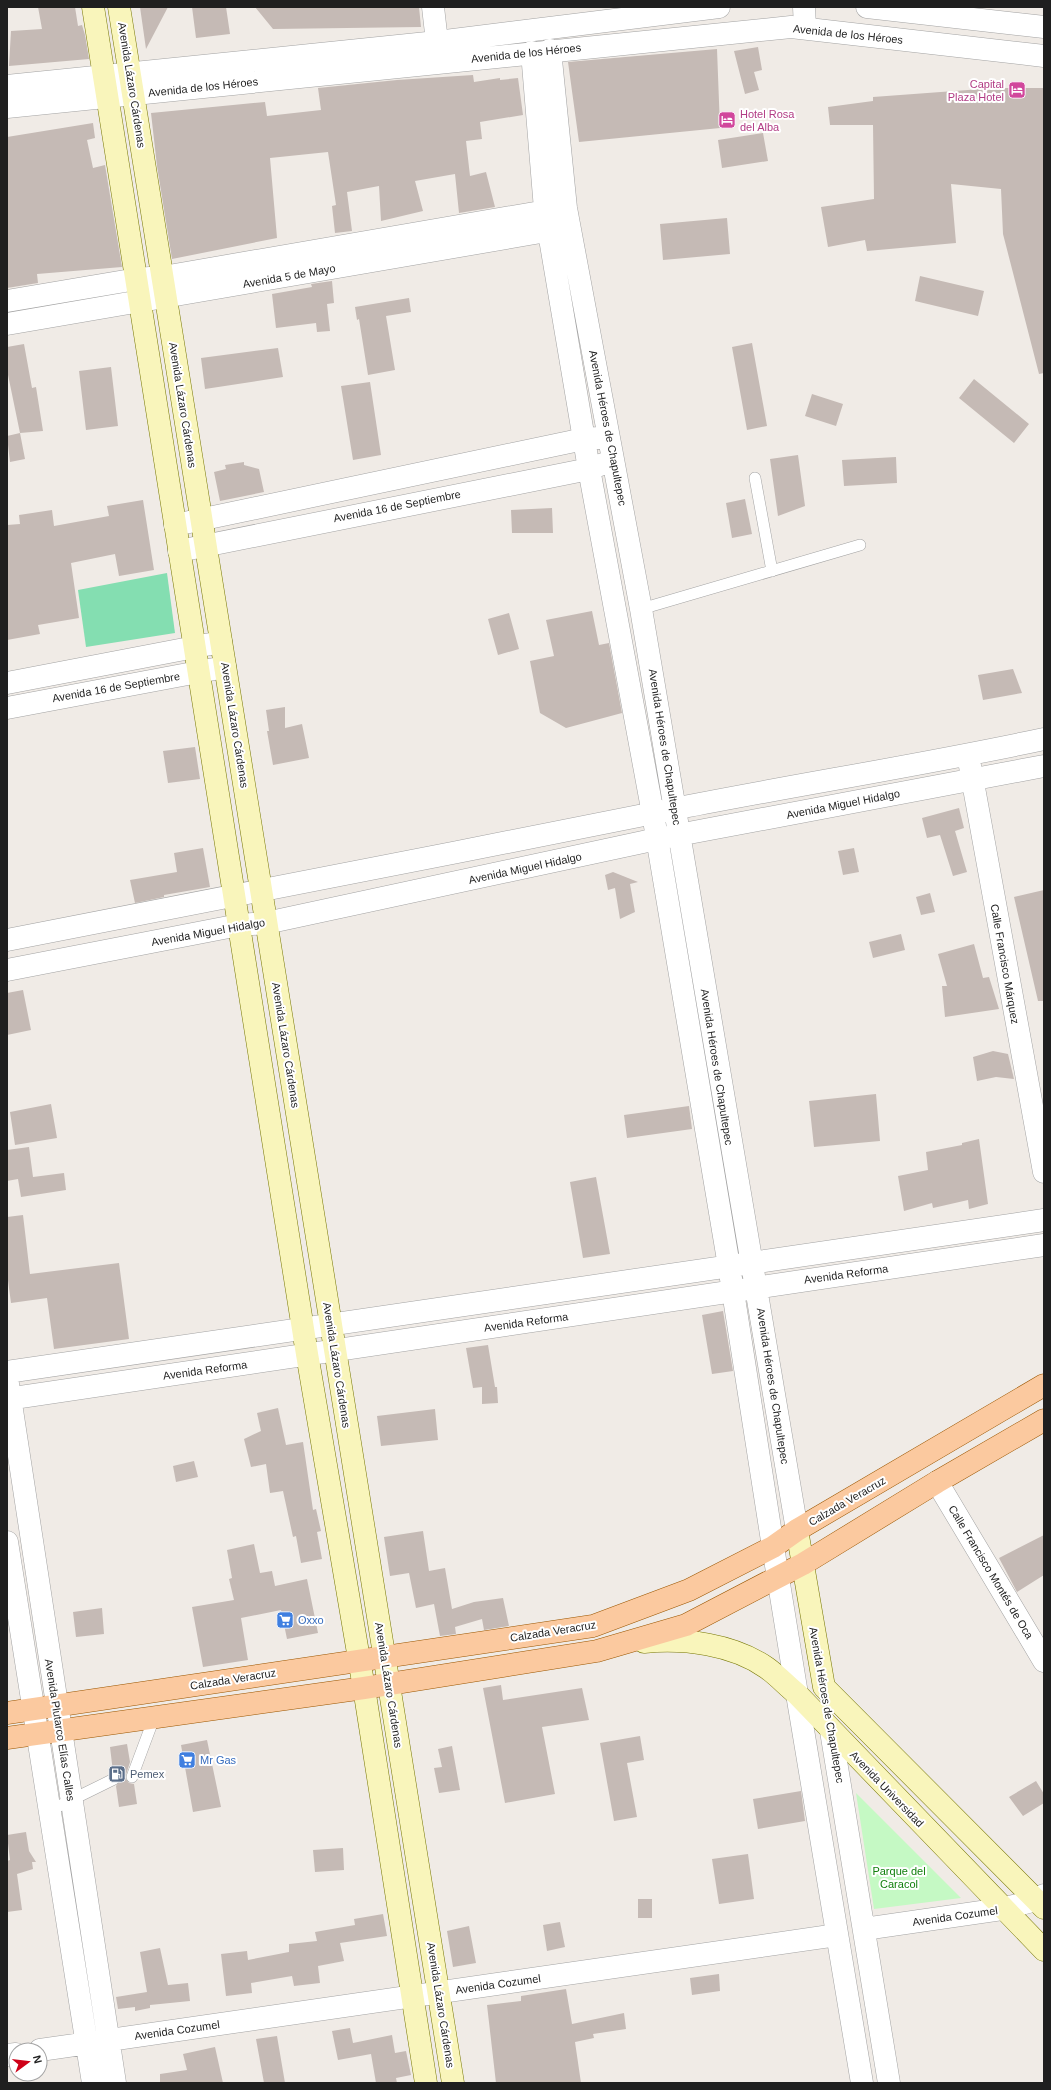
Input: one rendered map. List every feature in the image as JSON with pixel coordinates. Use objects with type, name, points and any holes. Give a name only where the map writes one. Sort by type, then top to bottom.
[{"type":"main road","points":[[93,7],[307,1354],[364,1688],[426,2083]]},
{"type":"main road","name":"Avenida Lázaro Cárdenas","points":[[119,7],[453,2083]]},
{"type":"main road","name":"Calzada Veracruz","points":[[7,1713],[359,1659],[593,1626],[689,1590],[773,1547],[797,1530],[1044,1385]]},
{"type":"main road","points":[[7,1738],[364,1688],[597,1651],[686,1625],[777,1579],[937,1482],[1044,1420]]},
{"type":"main road","name":"Avenida Héroes de Chapultepec","points":[[797,1530],[824,1687]]},
{"type":"main road","name":"Avenida Universidad","points":[[622,1644],[666,1639],[734,1651],[766,1667],[797,1694],[1002,1909],[1044,1950]]},
{"type":"main road","points":[[824,1687],[1041,1901]]},
{"type":"street","points":[[433,7],[437,42]]},
{"type":"street","name":"Avenida de los Héroes","points":[[132,84],[437,42],[719,7]]},
{"type":"street","points":[[795,21],[804,7]]},
{"type":"street","points":[[867,7],[1044,27]]},
{"type":"street","name":"Avenida de los Héroes","points":[[7,86],[106,86],[541,51],[795,21],[1044,56]]},
{"type":"street","name":"Avenida Héroes de Chapultepec","points":[[541,51],[557,219],[584,439],[589,468],[653,814],[740,1264],[756,1288],[797,1530]]},
{"type":"street","name":"Avenida de los Héroes","points":[[7,107],[106,86]]},
{"type":"street","name":"Avenida Héroes de Chapultepec","points":[[557,219],[610,437],[676,808],[740,1264],[732,1291],[777,1579],[862,2083]]},
{"type":"street","name":"Avenida 5 de Mayo","points":[[7,302],[137,279],[163,277],[557,219]]},
{"type":"street","name":"Avenida 5 de Mayo","points":[[7,324],[140,301],[166,298],[557,219]]},
{"type":"street","points":[[175,525],[584,439],[610,437]]},
{"type":"street","name":"Avenida 16 de Septiembre","points":[[180,551],[206,544],[589,468],[614,460]]},
{"type":"street","points":[[616,614],[641,609]]},
{"type":"street","points":[[7,683],[221,642]]},
{"type":"street","name":"Avenida 16 de Septiembre","points":[[7,708],[225,668]]},
{"type":"street","points":[[7,940],[235,898],[262,891],[653,814],[676,808],[968,755],[1044,739]]},
{"type":"street","name":"Calle Francisco Márquez","points":[[968,755],[1044,1172]]},
{"type":"street","name":"Avenida Miguel Hidalgo","points":[[7,970],[239,925],[266,923],[658,840],[1044,766]]},
{"type":"street","points":[[7,1372],[1044,1220]]},
{"type":"street","name":"Avenida Reforma","points":[[8,1399],[1044,1245]]},
{"type":"street","name":"Avenida Plutarco Elías Calles","points":[[7,1376],[8,1399],[115,2083]]},
{"type":"street","name":"Calle Francisco Montés de Oca","points":[[937,1482],[1044,1661]]},
{"type":"street","name":"Avenida Plutarco Elías Calles","points":[[7,1542],[39,1733],[93,2083]]},
{"type":"street","name":"Avenida Héroes de Chapultepec","points":[[824,1687],[889,2083]]},
{"type":"street","name":"Avenida Cozumel","points":[[864,1929],[1002,1909],[1041,1901]]},
{"type":"street","name":"Avenida Cozumel","points":[[48,2049],[837,1935]]},
{"type":"lane","points":[[755,478],[772,571]]},
{"type":"lane","points":[[641,609],[860,545]]},
{"type":"lane","points":[[132,1777],[154,1718]]},
{"type":"lane","points":[[50,1810],[114,1779]]},
{"type":"green space","points":[[167,573],[175,633],[86,647],[78,590]]},
{"type":"green space","name":"Parque del Caracol","points":[[856,1793],[961,1898],[874,1909]]},
{"type":"building","points":[[38,7],[75,7],[78,26],[82,25],[85,35],[89,59],[9,66],[11,31],[42,29]]},
{"type":"building","points":[[140,7],[168,7],[146,49]]},
{"type":"building","points":[[192,7],[226,7],[230,34],[196,38]]},
{"type":"building","points":[[255,7],[419,7],[421,27],[273,29]]},
{"type":"building","points":[[758,47],[762,70],[754,72],[759,90],[745,94],[734,51]]},
{"type":"building","points":[[717,49],[720,128],[579,142],[568,62]]},
{"type":"building","points":[[473,75],[474,82],[500,78],[500,80],[518,78],[523,115],[480,122],[482,139],[466,141],[470,176],[486,172],[495,207],[459,213],[455,174],[415,181],[423,211],[381,221],[379,186],[347,192],[352,231],[335,233],[332,206],[336,205],[328,152],[270,158],[277,238],[172,259],[157,166],[151,113],[265,102],[267,116],[321,110],[318,88],[397,80]]},
{"type":"building","points":[[995,88],[1044,88],[1044,373],[1039,374],[1003,234],[1001,189],[951,184],[956,243],[867,251],[865,240],[828,247],[821,207],[874,199],[873,125],[830,125],[828,107],[873,101],[873,97]]},
{"type":"building","points":[[93,123],[95,138],[87,140],[93,168],[105,165],[122,267],[37,274],[38,283],[7,288],[7,137]]},
{"type":"building","points":[[763,133],[768,161],[722,168],[718,140]]},
{"type":"building","points":[[727,218],[730,254],[663,260],[660,224]]},
{"type":"building","points":[[920,276],[984,291],[978,316],[915,301]]},
{"type":"building","points":[[332,281],[334,303],[327,304],[330,331],[317,332],[316,323],[276,328],[272,294],[312,287],[311,284]]},
{"type":"building","points":[[409,298],[411,312],[386,316],[395,370],[368,375],[359,319],[357,320],[355,307]]},
{"type":"building","points":[[752,343],[767,426],[747,430],[732,347]]},
{"type":"building","points":[[24,344],[32,388],[36,387],[43,431],[20,433],[7,370],[7,347]]},
{"type":"building","points":[[278,348],[283,377],[205,389],[201,358]]},
{"type":"building","points":[[111,367],[118,426],[86,430],[79,371]]},
{"type":"building","points":[[974,379],[1029,424],[1014,443],[959,398]]},
{"type":"building","points":[[370,382],[381,455],[353,460],[341,386]]},
{"type":"building","points":[[812,394],[843,404],[836,426],[805,416]]},
{"type":"building","points":[[20,433],[25,459],[10,462],[7,436]]},
{"type":"building","points":[[798,455],[805,506],[778,516],[770,459]]},
{"type":"building","points":[[896,457],[897,483],[844,486],[842,460]]},
{"type":"building","points":[[244,462],[244,465],[259,469],[264,492],[220,501],[214,472],[226,469],[225,465]]},
{"type":"building","points":[[745,499],[752,534],[732,538],[726,503]]},
{"type":"building","points":[[143,500],[154,570],[119,576],[115,554],[71,563],[79,618],[38,625],[40,634],[7,640],[7,525],[20,524],[19,515],[52,510],[54,526],[109,516],[107,506]]},
{"type":"building","points":[[552,508],[553,533],[512,533],[511,510]]},
{"type":"building","points":[[592,611],[599,645],[609,643],[622,713],[566,728],[540,713],[530,661],[554,656],[546,620]]},
{"type":"building","points":[[509,613],[519,649],[498,655],[488,619]]},
{"type":"building","points":[[1013,669],[1022,693],[983,700],[978,675]]},
{"type":"building","points":[[285,707],[285,728],[302,724],[309,758],[273,765],[267,731],[269,731],[266,710]]},
{"type":"building","points":[[195,747],[200,779],[168,783],[163,751]]},
{"type":"building","points":[[959,808],[964,828],[955,831],[967,872],[953,876],[940,835],[927,838],[922,818]]},
{"type":"building","points":[[203,848],[210,887],[164,895],[164,897],[135,903],[130,880],[177,872],[174,853]]},
{"type":"building","points":[[854,848],[859,872],[843,875],[838,851]]},
{"type":"building","points":[[613,872],[638,882],[630,884],[635,912],[620,919],[615,888],[608,890],[605,875]]},
{"type":"building","points":[[1044,890],[1044,1001],[1038,1001],[1014,897]]},
{"type":"building","points":[[930,893],[935,912],[921,915],[916,897]]},
{"type":"building","points":[[901,934],[905,950],[873,958],[869,942]]},
{"type":"building","points":[[974,944],[983,978],[989,977],[999,1009],[945,1017],[942,986],[947,986],[938,954]]},
{"type":"building","points":[[23,990],[31,1030],[7,1035],[7,993]]},
{"type":"building","points":[[993,1051],[1008,1054],[1014,1079],[996,1077],[977,1081],[973,1057]]},
{"type":"building","points":[[876,1094],[880,1141],[814,1147],[809,1101]]},
{"type":"building","points":[[51,1104],[57,1138],[15,1145],[10,1112]]},
{"type":"building","points":[[689,1106],[692,1129],[627,1138],[624,1115]]},
{"type":"building","points":[[979,1139],[988,1204],[969,1209],[968,1200],[933,1208],[932,1203],[904,1211],[898,1176],[928,1170],[926,1152],[962,1145],[962,1143]]},
{"type":"building","points":[[29,1147],[33,1177],[64,1173],[66,1190],[21,1197],[18,1179],[7,1181],[7,1150]]},
{"type":"building","points":[[596,1177],[610,1254],[583,1258],[570,1182]]},
{"type":"building","points":[[23,1215],[30,1274],[119,1263],[129,1339],[54,1349],[47,1298],[11,1303],[7,1273],[7,1217]]},
{"type":"building","points":[[723,1311],[733,1371],[712,1374],[702,1315]]},
{"type":"building","points":[[488,1345],[495,1387],[497,1387],[498,1403],[482,1404],[482,1387],[473,1388],[466,1348]]},
{"type":"building","points":[[278,1408],[286,1445],[303,1442],[313,1510],[316,1509],[321,1531],[317,1532],[322,1559],[301,1563],[296,1536],[293,1537],[283,1491],[270,1493],[266,1464],[251,1467],[244,1439],[261,1431],[257,1413]]},
{"type":"building","points":[[435,1409],[438,1440],[381,1446],[377,1416]]},
{"type":"building","points":[[194,1461],[198,1477],[176,1482],[173,1466]]},
{"type":"building","points":[[423,1531],[429,1571],[445,1568],[452,1609],[474,1602],[503,1598],[509,1626],[484,1630],[482,1619],[455,1627],[456,1634],[440,1636],[434,1604],[416,1608],[409,1573],[390,1576],[384,1537]]},
{"type":"building","points":[[1044,1535],[1044,1575],[1017,1592],[999,1558]]},
{"type":"building","points":[[254,1544],[260,1573],[272,1571],[275,1586],[307,1579],[318,1633],[287,1639],[281,1610],[241,1618],[248,1660],[203,1667],[192,1607],[234,1600],[229,1579],[232,1578],[227,1550]]},
{"type":"building","points":[[102,1608],[104,1634],[76,1637],[73,1612]]},
{"type":"building","points":[[501,1685],[503,1700],[582,1688],[589,1720],[542,1727],[555,1794],[505,1803],[483,1688]]},
{"type":"building","points":[[640,1736],[644,1760],[627,1763],[637,1817],[614,1821],[600,1743]]},
{"type":"building","points":[[207,1740],[221,1807],[193,1812],[181,1745]]},
{"type":"building","points":[[127,1744],[130,1762],[125,1778],[129,1783],[134,1784],[137,1804],[119,1807],[116,1786],[121,1779],[118,1773],[113,1772],[110,1747]]},
{"type":"building","points":[[452,1746],[460,1790],[439,1793],[434,1768],[442,1767],[438,1749]]},
{"type":"building","points":[[1036,1781],[1044,1794],[1044,1803],[1023,1816],[1009,1797]]},
{"type":"building","points":[[801,1791],[805,1821],[758,1829],[753,1799]]},
{"type":"building","points":[[26,1832],[29,1851],[36,1862],[32,1862],[33,1869],[17,1874],[22,1910],[7,1912],[7,1861],[10,1860],[7,1835]]},
{"type":"building","points":[[343,1848],[344,1870],[315,1872],[313,1850]]},
{"type":"building","points":[[748,1854],[754,1899],[719,1904],[712,1859]]},
{"type":"building","points":[[638,1899],[652,1899],[652,1918],[638,1918]]},
{"type":"building","points":[[383,1914],[387,1936],[340,1943],[344,1961],[318,1966],[320,1983],[294,1986],[292,1976],[251,1983],[252,1993],[226,1996],[221,1954],[247,1951],[248,1960],[289,1952],[289,1944],[317,1941],[315,1932],[355,1925],[354,1919]]},
{"type":"building","points":[[560,1922],[565,1947],[547,1951],[543,1925]]},
{"type":"building","points":[[469,1926],[476,1963],[453,1967],[447,1931]]},
{"type":"building","points":[[160,1948],[168,1985],[188,1983],[190,2001],[150,2005],[150,2008],[135,2011],[135,2007],[118,2009],[116,1997],[147,1992],[140,1952]]},
{"type":"building","points":[[719,1974],[720,1991],[692,1995],[690,1978]]},
{"type":"building","points":[[566,1989],[572,2024],[624,2013],[626,2029],[593,2034],[594,2038],[575,2042],[581,2083],[496,2083],[487,2005],[521,2001],[521,1996]]},
{"type":"building","points":[[350,2028],[353,2043],[392,2035],[395,2053],[406,2051],[411,2075],[396,2078],[397,2083],[376,2083],[371,2054],[338,2060],[332,2031]]},
{"type":"building","points":[[277,2036],[285,2083],[264,2083],[256,2039]]},
{"type":"building","points":[[215,2047],[223,2083],[160,2083],[160,2074],[187,2070],[183,2054]]},
{"type":"place","name":"Capital Plaza Hotel","points":[[1017,90]]},
{"type":"place","name":"Hotel Rosa del Alba","points":[[727,120]]},
{"type":"place","name":"Oxxo","points":[[285,1620]]},
{"type":"place","name":"Mr Gas","points":[[187,1760]]},
{"type":"place","name":"Pemex","points":[[117,1774]]}]
